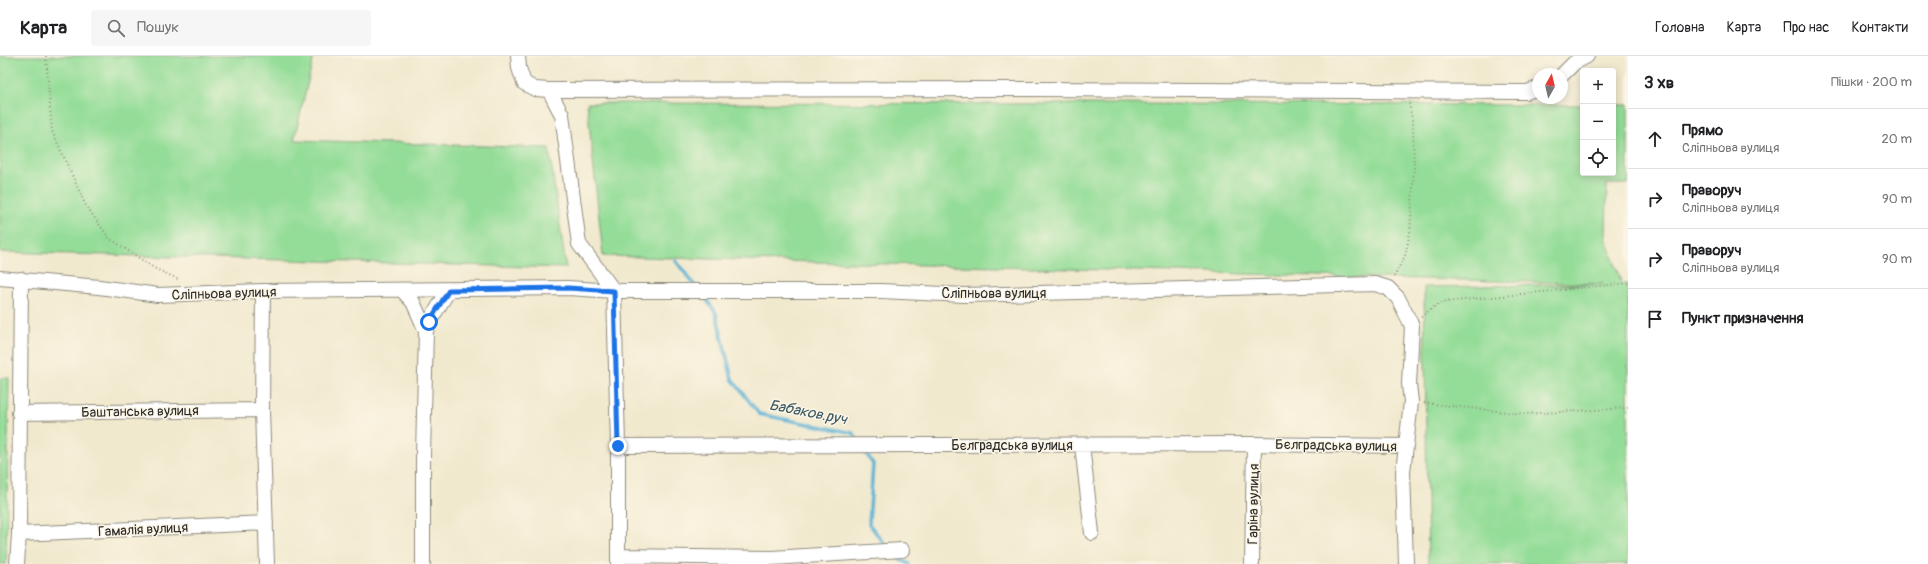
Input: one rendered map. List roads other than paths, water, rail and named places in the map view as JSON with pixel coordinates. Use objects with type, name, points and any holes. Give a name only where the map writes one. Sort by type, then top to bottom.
[{"type":"street","points":[[518,56],[518,68],[524,83],[535,89],[549,90],[1045,89],[1408,92],[1527,92],[1532,90]]},
{"type":"street","points":[[1568,68],[1574,62],[1587,56]]},
{"type":"street","points":[[549,90],[562,115],[579,244],[614,291],[618,446],[618,560],[772,558],[902,550]]},
{"type":"street","name":"Сліпньова вулиця","points":[[0,278],[98,286],[158,295],[262,291],[568,288],[614,291],[881,290],[964,295],[1381,286],[1398,298],[1412,326],[1409,362],[1409,424],[1405,446]]},
{"type":"street","points":[[17,564],[19,534],[20,280]]},
{"type":"street","points":[[402,290],[416,307],[426,331]]},
{"type":"street","points":[[423,564],[423,455],[426,331],[429,322],[449,290]]},
{"type":"street","points":[[262,291],[262,410],[267,564]]},
{"type":"street","name":"Баштанська вулиця","points":[[19,413],[262,410]]},
{"type":"street","name":"Бєлградська вулиця","points":[[618,446],[1254,444],[1405,446]]},
{"type":"street","name":"Гаріна вулиця","points":[[1252,564],[1254,444]]},
{"type":"street","points":[[1082,445],[1092,534]]},
{"type":"street","points":[[1405,446],[1403,472],[1406,564]]},
{"type":"street","name":"Гамалія вулиця","points":[[19,534],[266,523]]},
{"type":"waterway","name":"Бабаков.руч","points":[[676,261],[696,287]]},
{"type":"waterway","name":"Бабаков.руч","points":[[703,295],[716,313],[732,379],[759,414],[853,433],[859,442]]},
{"type":"waterway","name":"Бабаков.руч","points":[[863,449],[873,464],[869,524],[888,548]]},
{"type":"waterway","name":"Бабаков.руч","points":[[894,555],[909,564]]}]
